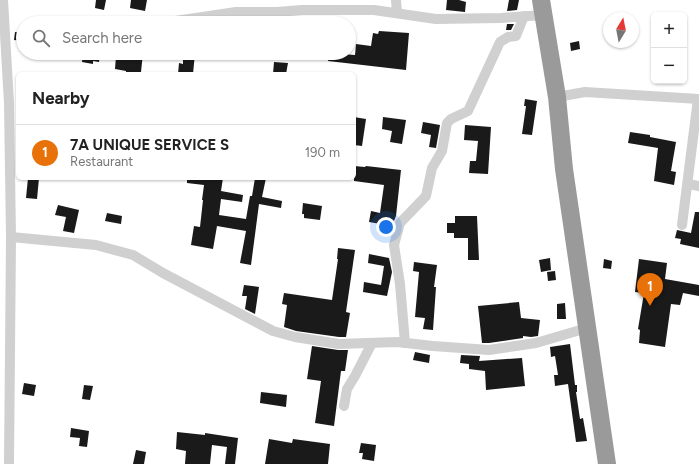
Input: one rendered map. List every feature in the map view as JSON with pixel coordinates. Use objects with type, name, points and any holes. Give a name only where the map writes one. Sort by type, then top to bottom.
[{"type":"highway","points":[[542,7],[558,97],[564,169],[607,464]]},
{"type":"street","points":[[3,0],[9,103],[11,237],[5,423],[9,464]]},
{"type":"street","points":[[396,0],[397,14]]},
{"type":"street","points":[[209,16],[236,12],[374,10],[436,19],[501,18],[524,16],[542,7]]},
{"type":"street","points":[[405,343],[400,284],[394,245],[400,223],[426,196],[432,168],[442,151],[447,123],[451,119],[468,111],[500,42],[508,37],[516,36],[524,16]]},
{"type":"street","points":[[558,97],[585,92],[698,99],[682,224]]},
{"type":"street","points":[[688,184],[699,186]]},
{"type":"street","points":[[11,237],[96,246],[133,255],[163,273],[274,331],[295,337],[339,344],[405,343],[489,350],[536,343],[587,328]]},
{"type":"street","points":[[344,406],[347,389],[356,376],[372,343]]},
{"type":"building","points":[[96,0],[106,0],[104,10],[95,8]]},
{"type":"building","points":[[131,0],[147,0],[145,11],[130,8]]},
{"type":"building","points":[[447,0],[459,0],[466,2],[465,12],[446,10]]},
{"type":"building","points":[[509,0],[519,0],[517,10],[507,11]]},
{"type":"building","points":[[507,24],[514,24],[511,30],[506,30]]},
{"type":"building","points":[[379,31],[409,33],[406,70],[328,61],[356,60],[356,44],[371,46],[373,33],[378,34]]},
{"type":"building","points":[[15,32],[16,32],[16,40],[14,40]]},
{"type":"building","points":[[579,41],[580,49],[571,51],[570,43]]},
{"type":"building","points":[[82,60],[99,60],[99,62],[93,61],[93,64],[82,62]]},
{"type":"building","points":[[116,60],[142,60],[141,72],[126,72],[115,69]]},
{"type":"building","points":[[183,60],[194,60],[193,72],[178,72],[179,63],[183,64]]},
{"type":"building","points":[[274,62],[288,63],[286,72],[273,72]]},
{"type":"building","points":[[525,99],[537,101],[532,135],[522,134],[526,106],[524,106]]},
{"type":"building","points":[[356,117],[366,119],[362,146],[356,145]]},
{"type":"building","points":[[383,117],[406,120],[402,144],[390,142],[392,131],[382,129]]},
{"type":"building","points":[[423,122],[440,125],[436,148],[429,147],[431,135],[421,133]]},
{"type":"building","points":[[465,125],[491,127],[488,174],[469,173],[470,161],[476,161],[478,141],[464,140]]},
{"type":"building","points":[[630,132],[650,135],[650,137],[676,142],[671,171],[676,172],[674,185],[654,181],[658,148],[628,143]]},
{"type":"building","points":[[356,166],[401,170],[396,216],[392,226],[369,222],[371,211],[380,213],[384,185],[354,181],[356,180]]},
{"type":"building","points":[[28,180],[39,180],[37,199],[26,198]]},
{"type":"building","points":[[187,180],[223,180],[221,191],[243,195],[242,202],[221,199],[219,215],[246,219],[255,180],[266,180],[262,197],[282,201],[281,208],[259,204],[251,265],[240,263],[246,231],[217,226],[213,249],[191,245],[194,226],[200,227],[204,185],[187,183]]},
{"type":"building","points":[[303,203],[322,206],[320,220],[304,218],[304,214],[302,214]]},
{"type":"building","points":[[58,205],[79,210],[74,233],[63,231],[66,217],[55,215]]},
{"type":"building","points":[[695,212],[699,212],[699,248],[680,244],[681,239],[675,238],[677,230],[691,233]]},
{"type":"building","points":[[107,213],[122,216],[121,224],[105,221]]},
{"type":"building","points":[[455,216],[477,216],[479,260],[468,260],[468,238],[454,238],[454,233],[447,233],[447,223],[455,223]]},
{"type":"building","points":[[338,248],[355,250],[346,312],[350,313],[346,337],[296,331],[284,327],[287,305],[282,304],[284,293],[332,300],[338,259]]},
{"type":"building","points":[[369,254],[389,258],[392,272],[387,296],[363,292],[364,282],[381,285],[384,266],[368,263]]},
{"type":"building","points":[[550,258],[551,270],[541,272],[539,260]]},
{"type":"building","points":[[604,259],[612,261],[611,269],[603,268]]},
{"type":"building","points":[[639,259],[667,263],[665,279],[699,285],[699,296],[683,293],[680,305],[671,304],[665,347],[639,343],[640,330],[638,329],[644,293],[635,292]]},
{"type":"building","points":[[414,262],[437,265],[434,287],[436,287],[433,330],[423,329],[425,318],[415,317],[419,272],[413,271]]},
{"type":"building","points":[[555,271],[556,280],[548,281],[547,272]]},
{"type":"building","points":[[244,285],[259,287],[255,314],[245,309],[247,296],[242,296]]},
{"type":"building","points":[[519,302],[521,318],[540,320],[538,336],[523,336],[523,338],[482,343],[478,306]]},
{"type":"building","points":[[565,303],[566,319],[557,319],[557,304]]},
{"type":"building","points":[[570,344],[575,385],[577,385],[576,392],[580,419],[583,418],[587,441],[576,442],[568,384],[555,386],[554,375],[558,375],[555,356],[551,357],[550,347]]},
{"type":"building","points":[[312,346],[348,350],[345,371],[341,371],[334,426],[315,423],[321,381],[307,379]]},
{"type":"building","points":[[415,352],[430,355],[429,363],[413,360]]},
{"type":"building","points":[[461,355],[480,356],[479,361],[522,358],[525,386],[486,390],[485,371],[469,369],[469,364],[460,363]]},
{"type":"building","points":[[24,383],[36,385],[34,396],[22,394]]},
{"type":"building","points":[[84,385],[93,386],[90,400],[82,399]]},
{"type":"building","points":[[261,392],[287,395],[286,407],[260,403]]},
{"type":"building","points":[[71,428],[89,431],[87,447],[79,446],[80,438],[70,437]]},
{"type":"building","points":[[177,432],[205,435],[205,433],[238,438],[235,464],[225,464],[227,447],[212,445],[210,464],[185,464],[186,451],[176,449]]},
{"type":"building","points":[[269,439],[292,443],[293,439],[330,444],[328,464],[265,464]]},
{"type":"building","points":[[361,443],[376,445],[374,461],[362,459],[363,453],[359,453]]},
{"type":"building","points":[[136,450],[146,452],[144,464],[133,464]]},
{"type":"place","name":"7A UNIQUE SERVICE S","points":[[650,306]]}]
